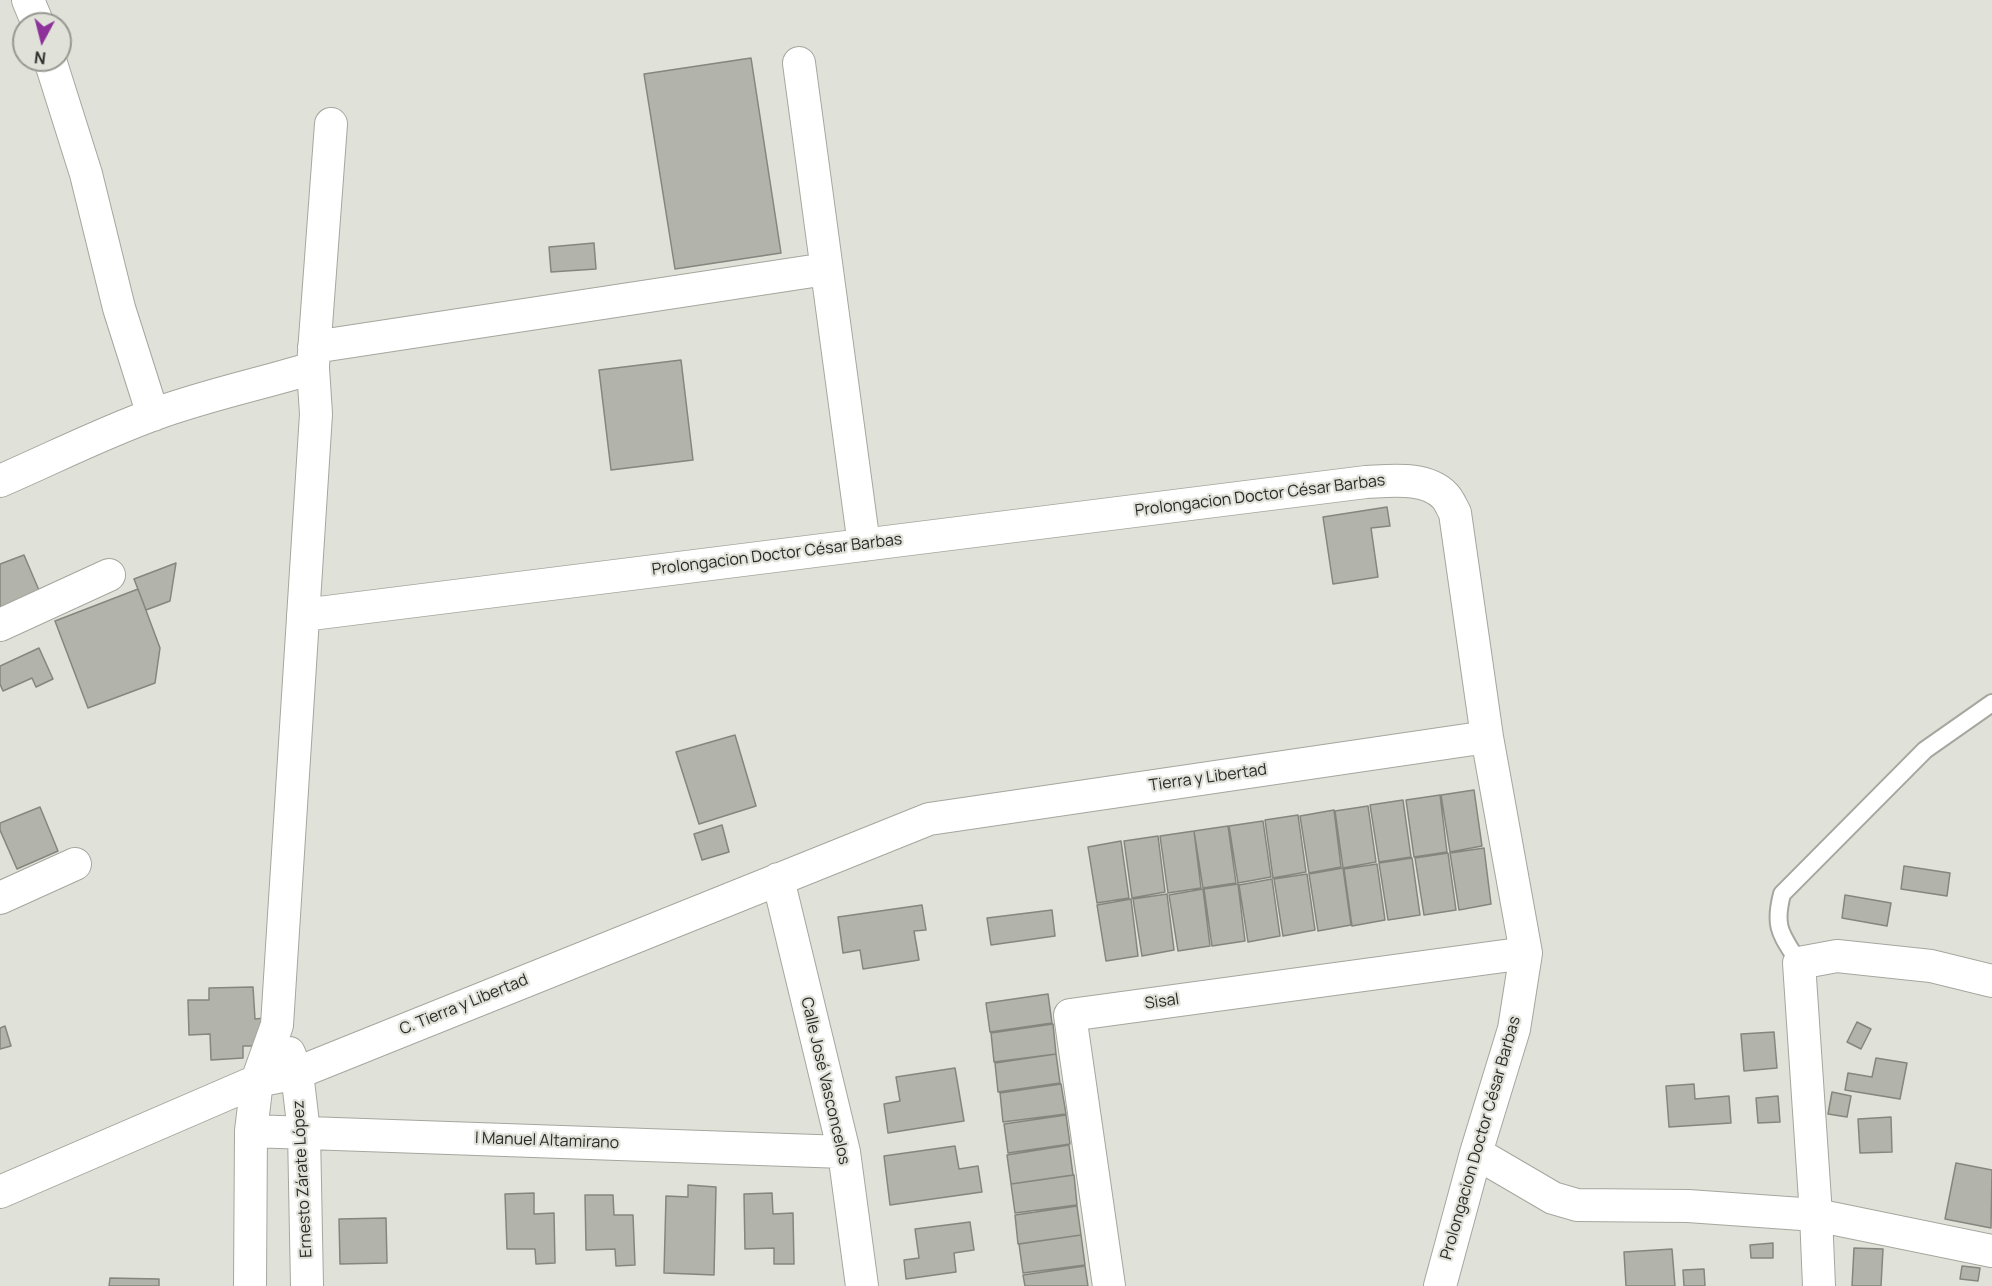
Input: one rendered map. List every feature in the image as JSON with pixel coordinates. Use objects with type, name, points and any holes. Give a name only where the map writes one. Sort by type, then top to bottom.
[{"type":"street","points":[[799,63],[864,544]]},
{"type":"street","points":[[54,72],[86,174],[119,308],[153,414]]},
{"type":"street","points":[[250,1286],[251,1131],[257,1081],[277,1025],[316,414],[314,357],[331,124]]},
{"type":"street","points":[[0,481],[153,414],[216,393],[269,382],[314,357],[826,269]]},
{"type":"street","name":"Prolongacion Doctor César Barbas","points":[[303,615],[1366,482],[1408,481],[1428,486],[1445,495],[1455,513],[1487,737],[1526,953],[1514,1029],[1476,1153],[1440,1286]]},
{"type":"street","points":[[0,625],[109,574]]},
{"type":"street","name":"Tierra y Libertad","points":[[929,819],[1487,737]]},
{"type":"street","name":"C. Tierra y Libertad","points":[[0,1192],[257,1081],[297,1073],[929,819]]},
{"type":"street","points":[[0,898],[75,864]]},
{"type":"street","name":"Calle José Vasconcelos","points":[[778,879],[844,1152],[862,1286]]},
{"type":"street","name":"Sisal","points":[[1109,1286],[1070,1015],[1526,953]]},
{"type":"street","points":[[1819,1286],[1799,963],[1837,956],[1931,966],[1992,981]]},
{"type":"street","name":"Ernesto Zárate López","points":[[277,1025],[297,1073],[304,1132],[307,1286]]},
{"type":"street","name":"I Manuel Altamirano","points":[[251,1131],[844,1152]]},
{"type":"street","points":[[1476,1153],[1553,1198],[1577,1205],[1688,1206],[1816,1215],[1992,1251]]},
{"type":"lane","points":[[1799,963],[1778,929],[1777,913],[1782,894],[1925,750],[1992,703]]},
{"type":"building","points":[[751,58],[781,253],[675,269],[644,74]]},
{"type":"building","points":[[594,243],[596,269],[551,272],[549,247]]},
{"type":"building","points":[[681,360],[693,460],[611,470],[599,370]]},
{"type":"building","points":[[1387,507],[1390,526],[1371,528],[1378,577],[1333,584],[1323,517]]},
{"type":"building","points":[[24,555],[41,595],[0,611],[0,564]]},
{"type":"building","points":[[176,563],[170,601],[146,610],[134,579]]},
{"type":"building","points":[[138,589],[160,648],[155,683],[88,708],[55,621]]},
{"type":"building","points":[[39,648],[53,679],[36,687],[32,678],[3,691],[0,684],[0,666]]},
{"type":"building","points":[[735,735],[756,806],[699,824],[676,752]]},
{"type":"building","points":[[1474,790],[1482,846],[1450,852],[1441,795]]},
{"type":"building","points":[[1440,795],[1447,852],[1414,857],[1406,800]]},
{"type":"building","points":[[1403,800],[1411,857],[1379,862],[1370,805]]},
{"type":"building","points":[[1368,806],[1376,862],[1343,868],[1335,811]]},
{"type":"building","points":[[40,807],[58,851],[17,869],[0,830],[0,823]]},
{"type":"building","points":[[1334,810],[1341,867],[1309,873],[1300,816]]},
{"type":"building","points":[[1298,815],[1306,872],[1273,878],[1265,820]]},
{"type":"building","points":[[1263,821],[1271,877],[1238,883],[1229,826]]},
{"type":"building","points":[[722,825],[729,852],[702,860],[694,834]]},
{"type":"building","points":[[1228,826],[1236,883],[1203,888],[1194,831]]},
{"type":"building","points":[[1194,831],[1201,888],[1168,893],[1160,836]]},
{"type":"building","points":[[1158,836],[1165,892],[1132,898],[1124,841]]},
{"type":"building","points":[[1121,841],[1129,898],[1097,903],[1088,847]]},
{"type":"building","points":[[1484,848],[1491,904],[1459,910],[1450,853]]},
{"type":"building","points":[[1448,853],[1456,910],[1424,915],[1415,858]]},
{"type":"building","points":[[1412,858],[1420,915],[1388,920],[1379,863]]},
{"type":"building","points":[[1377,864],[1385,920],[1352,926],[1344,869]]},
{"type":"building","points":[[1904,866],[1950,873],[1947,896],[1901,889]]},
{"type":"building","points":[[1343,868],[1351,925],[1318,931],[1309,874]]},
{"type":"building","points":[[1307,874],[1315,930],[1283,936],[1274,879]]},
{"type":"building","points":[[1272,879],[1280,936],[1248,942],[1239,885]]},
{"type":"building","points":[[1238,884],[1245,941],[1212,946],[1204,889]]},
{"type":"building","points":[[1203,889],[1210,946],[1178,951],[1169,895]]},
{"type":"building","points":[[1167,894],[1174,950],[1142,956],[1133,899]]},
{"type":"building","points":[[1845,895],[1891,903],[1887,926],[1842,918]]},
{"type":"building","points":[[1131,899],[1138,956],[1106,961],[1097,905]]},
{"type":"building","points":[[922,905],[926,930],[914,931],[919,960],[863,969],[860,950],[843,953],[838,917]]},
{"type":"building","points":[[1052,910],[1055,936],[991,945],[987,918]]},
{"type":"building","points":[[253,987],[255,1019],[264,1018],[265,1046],[243,1046],[243,1058],[211,1060],[210,1034],[189,1035],[188,1000],[209,1000],[209,988]]},
{"type":"building","points":[[1048,994],[1052,1023],[990,1032],[986,1003]]},
{"type":"building","points":[[1857,1022],[1871,1029],[1861,1049],[1847,1042]]},
{"type":"building","points":[[1053,1024],[1056,1054],[994,1062],[991,1033]]},
{"type":"building","points":[[5,1026],[11,1046],[0,1049],[0,1028]]},
{"type":"building","points":[[1774,1032],[1777,1068],[1744,1071],[1741,1034]]},
{"type":"building","points":[[1056,1054],[1060,1083],[998,1092],[995,1063]]},
{"type":"building","points":[[1876,1058],[1907,1063],[1900,1099],[1845,1090],[1848,1073],[1872,1077]]},
{"type":"building","points":[[955,1068],[964,1121],[888,1133],[884,1104],[900,1101],[896,1077]]},
{"type":"building","points":[[1061,1084],[1066,1114],[1003,1122],[1000,1093]]},
{"type":"building","points":[[1694,1084],[1695,1099],[1729,1096],[1731,1123],[1669,1127],[1666,1086]]},
{"type":"building","points":[[1832,1092],[1851,1096],[1847,1117],[1828,1114]]},
{"type":"building","points":[[1778,1096],[1780,1122],[1758,1123],[1756,1098]]},
{"type":"building","points":[[1066,1115],[1070,1144],[1008,1153],[1004,1124]]},
{"type":"building","points":[[1891,1117],[1892,1152],[1860,1153],[1858,1119]]},
{"type":"building","points":[[1069,1145],[1073,1175],[1011,1184],[1007,1155]]},
{"type":"building","points":[[955,1146],[959,1169],[978,1166],[982,1192],[890,1205],[884,1156]]},
{"type":"building","points":[[1956,1163],[1992,1170],[1991,1228],[1945,1219]]},
{"type":"building","points":[[1074,1175],[1077,1205],[1015,1213],[1011,1184]]},
{"type":"building","points":[[688,1185],[716,1187],[714,1275],[664,1273],[666,1196],[688,1197]]},
{"type":"building","points":[[534,1193],[534,1214],[554,1213],[555,1263],[536,1264],[535,1249],[507,1249],[505,1194]]},
{"type":"building","points":[[772,1193],[773,1214],[793,1213],[794,1264],[774,1264],[774,1248],[745,1249],[744,1194]]},
{"type":"building","points":[[585,1195],[613,1195],[614,1215],[633,1215],[635,1265],[616,1266],[615,1249],[586,1250]]},
{"type":"building","points":[[1077,1206],[1081,1235],[1018,1244],[1015,1215]]},
{"type":"building","points":[[386,1218],[387,1263],[340,1264],[339,1219]]},
{"type":"building","points":[[970,1222],[974,1250],[954,1253],[956,1272],[906,1279],[904,1260],[919,1258],[915,1229]]},
{"type":"building","points":[[1081,1235],[1085,1265],[1023,1273],[1019,1244]]},
{"type":"building","points":[[1773,1243],[1773,1258],[1751,1258],[1750,1245]]},
{"type":"building","points":[[1854,1248],[1883,1249],[1881,1286],[1852,1286]]},
{"type":"building","points":[[1672,1249],[1675,1286],[1626,1286],[1624,1252]]},
{"type":"building","points":[[1085,1266],[1088,1286],[1025,1286],[1023,1275]]},
{"type":"building","points":[[1962,1266],[1980,1268],[1978,1281],[1960,1279]]},
{"type":"building","points":[[1704,1269],[1705,1286],[1684,1286],[1683,1270]]},
{"type":"building","points":[[110,1278],[159,1279],[159,1286],[109,1286]]}]
